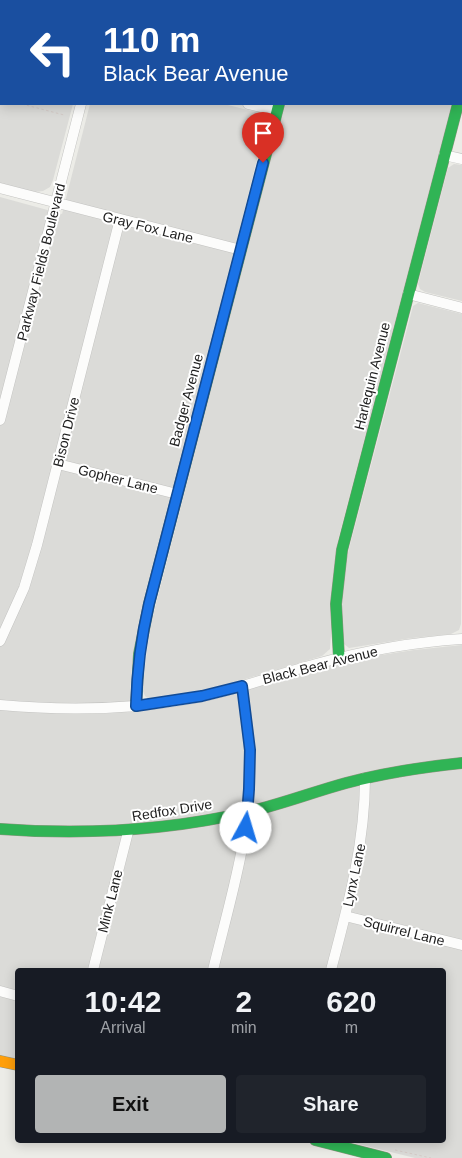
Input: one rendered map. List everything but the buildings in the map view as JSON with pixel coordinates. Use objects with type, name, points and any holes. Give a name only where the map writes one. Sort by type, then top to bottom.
[{"type":"street","name":"Parkway Fields Boulevard","points":[[0,420],[81,105]]},
{"type":"street","points":[[258,105],[278,107]]},
{"type":"street","name":"Harlequin Avenue","points":[[339,658],[336,595],[342,550],[458,105]]},
{"type":"street","name":"Badger Avenue","points":[[136,706],[137,671],[144,628],[278,107]]},
{"type":"street","points":[[444,155],[462,159]]},
{"type":"street","name":"Gray Fox Lane","points":[[0,188],[241,250]]},
{"type":"street","name":"Bison Drive","points":[[0,642],[31,567],[120,219]]},
{"type":"street","points":[[408,294],[462,308]]},
{"type":"street","name":"Gopher Lane","points":[[58,464],[177,494]]},
{"type":"street","name":"Black Bear Avenue","points":[[0,705],[69,709],[136,706],[202,696],[339,658],[420,643],[462,639]]},
{"type":"street","points":[[214,968],[239,867],[248,812],[250,750],[242,686]]},
{"type":"street","name":"Redfox Drive","points":[[0,829],[46,832],[128,832],[180,826],[248,812],[365,778],[428,766],[462,763]]},
{"type":"street","name":"Lynx Lane","points":[[332,968],[355,876],[361,842],[365,778]]},
{"type":"street","name":"Mink Lane","points":[[94,968],[128,832]]},
{"type":"street","name":"Squirrel Lane","points":[[345,916],[462,945]]},
{"type":"street","points":[[0,992],[15,995]]},
{"type":"street","points":[[0,1061],[15,1064]]},
{"type":"street","points":[[327,1143],[386,1158]]},
{"type":"path","points":[[26,105],[64,115]]},
{"type":"shaded area","points":[[0,105],[73,105],[50,187],[43,191],[35,192],[0,183]]},
{"type":"shaded area","points":[[90,105],[228,105],[260,113],[265,118],[266,123],[132,666],[129,712],[169,708],[207,701],[316,669],[368,657],[462,645],[462,1158],[415,1158],[354,1143],[446,1143],[446,968],[15,968],[15,1059],[0,1055],[0,197],[62,214]]},
{"type":"shaded area","points":[[284,105],[452,105],[338,540],[330,649],[322,656],[229,684],[149,699],[145,696],[142,689],[150,627]]},
{"type":"shaded area","points":[[454,164],[462,165],[462,301],[425,292],[420,289],[418,284],[448,168]]},
{"type":"shaded area","points":[[418,303],[462,314],[461,624],[459,630],[451,634],[349,648],[344,644],[341,620],[345,564],[413,306]]},
{"type":"traffic: fast","points":[[136,706],[139,654],[149,604],[279,105]]},
{"type":"traffic: fast","points":[[339,658],[336,604],[342,550],[458,105]]},
{"type":"traffic: fast","points":[[0,829],[63,832],[125,830],[186,824],[248,812],[375,776],[418,768],[462,763]]},
{"type":"traffic: fast","points":[[327,1143],[386,1158]]},
{"type":"traffic: slow","points":[[0,1061],[15,1064]]},
{"type":"route","points":[[246,828],[250,750],[242,686],[158,704],[136,706],[136,696],[139,654],[149,604],[263,163]]}]
